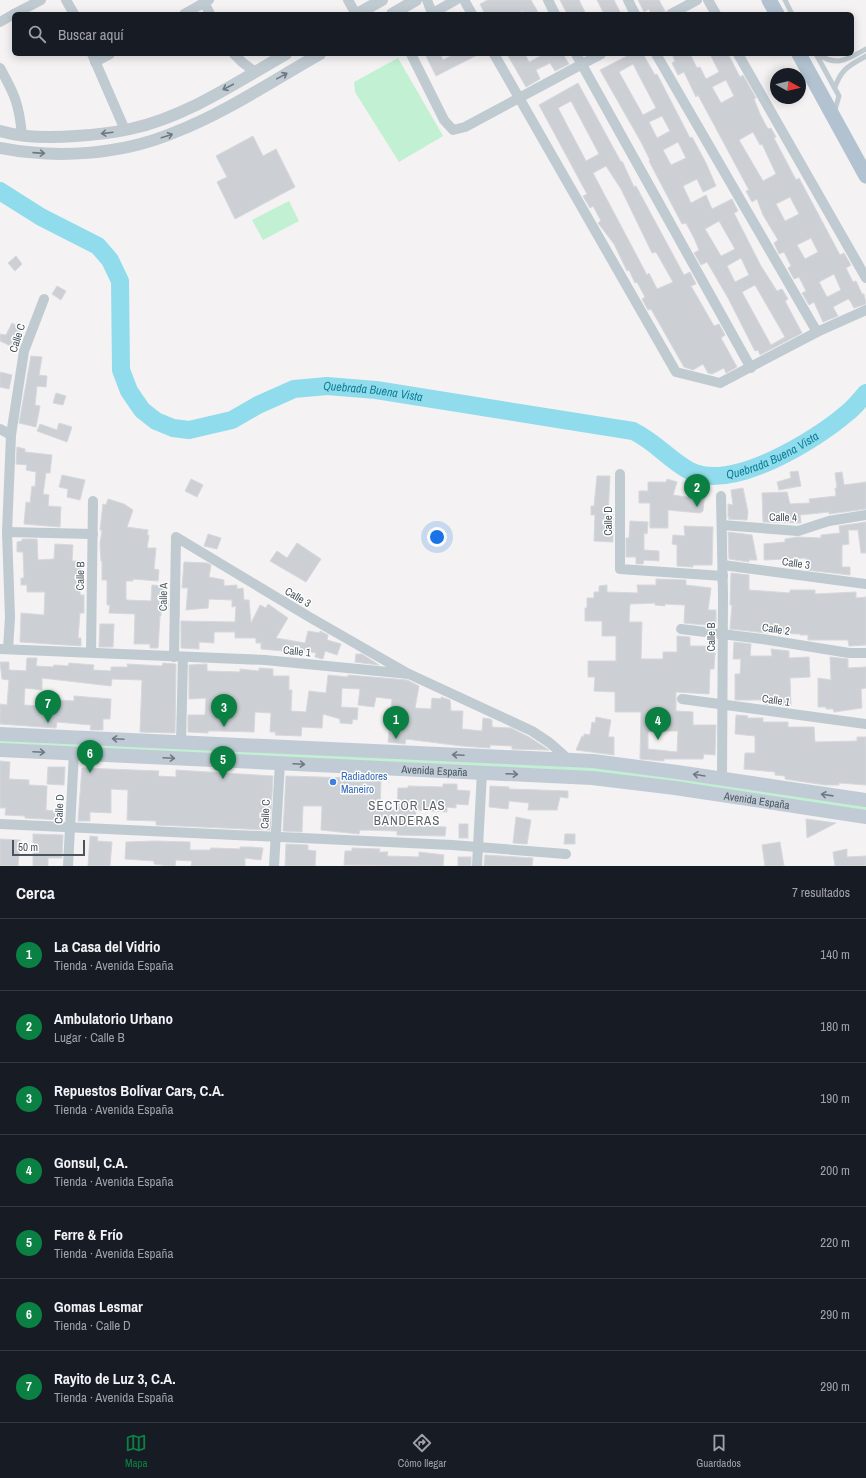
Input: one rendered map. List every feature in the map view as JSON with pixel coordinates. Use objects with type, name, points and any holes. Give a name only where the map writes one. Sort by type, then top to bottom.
[{"type":"main road","points":[[769,0],[776,12]]},
{"type":"main road","points":[[800,56],[866,176]]},
{"type":"main road","name":"Avenida España","points":[[0,734],[569,760],[624,765],[866,800]]},
{"type":"main road","name":"Avenida España","points":[[0,750],[605,779],[866,817]]},
{"type":"street","points":[[18,12],[40,0]]},
{"type":"street","points":[[66,0],[73,12]]},
{"type":"street","points":[[348,0],[356,12]]},
{"type":"street","points":[[361,12],[382,0]]},
{"type":"street","points":[[395,12],[416,0]]},
{"type":"street","points":[[427,0],[431,12]]},
{"type":"street","points":[[435,12],[456,0]]},
{"type":"street","points":[[464,0],[471,12]]},
{"type":"street","points":[[548,0],[554,12]]},
{"type":"street","points":[[628,0],[634,12]]},
{"type":"street","points":[[675,12],[697,0]]},
{"type":"street","points":[[708,0],[715,12]]},
{"type":"street","points":[[187,12],[205,1],[209,12]]},
{"type":"street","points":[[0,22],[12,15]]},
{"type":"street","points":[[236,56],[255,72]]},
{"type":"street","points":[[0,131],[22,135],[68,137],[125,130],[167,118],[283,56]]},
{"type":"street","points":[[0,148],[32,153],[69,154],[135,146],[173,134],[198,122],[316,56]]},
{"type":"street","points":[[412,56],[444,120],[453,130],[466,127],[582,66],[598,56]]},
{"type":"street","points":[[495,56],[518,100],[676,372],[720,383],[817,332],[866,310]]},
{"type":"street","points":[[577,56],[751,368]]},
{"type":"street","points":[[657,56],[817,332]]},
{"type":"street","points":[[739,56],[866,278]]},
{"type":"street","points":[[94,58],[125,130]]},
{"type":"street","points":[[0,68],[15,94],[20,113],[22,135]]},
{"type":"street","name":"Calle C","points":[[4,649],[10,617],[7,532],[11,435],[24,351],[44,299]]},
{"type":"street","points":[[0,429],[11,435]]},
{"type":"street","name":"Calle D","points":[[620,474],[620,569],[723,576]]},
{"type":"street","name":"Calle B","points":[[721,496],[723,565],[722,779]]},
{"type":"street","name":"Calle B","points":[[90,652],[93,500]]},
{"type":"street","name":"Calle 4","points":[[722,525],[798,531],[829,521],[866,515]]},
{"type":"street","points":[[7,532],[93,534]]},
{"type":"street","name":"Calle 3","points":[[176,537],[311,618],[409,674]]},
{"type":"street","name":"Calle A","points":[[176,537],[181,742]]},
{"type":"street","name":"Calle 3","points":[[723,565],[866,584]]},
{"type":"street","name":"Calle 2","points":[[681,630],[723,634],[849,653],[866,653]]},
{"type":"street","name":"Calle 1","points":[[4,649],[265,660],[409,674],[532,732],[550,743],[569,760]]},
{"type":"street","name":"Calle 1","points":[[682,699],[866,724]]},
{"type":"street","name":"Calle D","points":[[68,866],[74,754]]},
{"type":"street","name":"Calle C","points":[[274,866],[280,763]]},
{"type":"street","points":[[477,866],[482,772]]},
{"type":"street","points":[[0,824],[276,836],[478,847],[566,854]]},
{"type":"lane","points":[[785,0],[791,12]]},
{"type":"lane","points":[[854,56],[866,49]]},
{"type":"lane","points":[[817,56],[839,96],[833,116]]},
{"type":"lane","points":[[819,56],[828,61],[844,61],[853,56]]},
{"type":"lane","points":[[835,87],[839,75],[846,67],[866,56]]},
{"type":"green space","points":[[398,58],[443,136],[399,162],[355,92],[354,82]]},
{"type":"green space","points":[[289,201],[299,221],[263,240],[252,220]]},
{"type":"green space","points":[[0,739],[593,767],[866,806],[866,811],[676,783],[0,745]]},
{"type":"building","points":[[488,0],[531,0],[538,12],[484,12],[480,4]]},
{"type":"building","points":[[560,0],[579,0],[585,12],[566,12]]},
{"type":"building","points":[[597,0],[614,0],[620,12],[603,12]]},
{"type":"building","points":[[638,0],[659,0],[665,11],[650,12],[649,9],[644,12]]},
{"type":"building","points":[[426,56],[441,56],[443,60],[451,56],[475,56],[436,76]]},
{"type":"building","points":[[508,56],[526,56],[529,62],[541,56],[564,56],[569,64],[555,71],[550,63],[536,70],[540,79],[526,87]]},
{"type":"building","points":[[627,56],[644,56],[655,75],[657,74],[690,138],[692,137],[706,163],[716,186],[703,192],[697,179],[683,186],[691,203],[706,195],[712,209],[732,199],[738,211],[734,213],[761,266],[777,291],[782,289],[788,299],[785,301],[802,333],[760,355],[758,350],[755,351],[728,298],[707,262],[701,265],[694,253],[699,250],[694,238],[686,223],[682,224],[649,161],[650,160],[600,70]],"holes":[[[633,64],[656,108],[643,115],[619,72]],[[662,116],[670,131],[657,138],[649,122]],[[678,142],[686,158],[671,165],[663,150]],[[719,221],[735,249],[721,256],[705,229]],[[741,258],[749,275],[735,282],[727,266]],[[755,285],[785,337],[771,345],[742,292]]]},
{"type":"building","points":[[673,56],[691,56],[697,68],[700,67],[706,79],[719,72],[711,56],[729,56],[740,77],[743,75],[756,98],[754,99],[760,114],[768,129],[771,128],[776,137],[774,138],[796,180],[799,178],[840,255],[844,253],[851,265],[846,268],[853,282],[856,281],[862,294],[864,294],[866,304],[854,308],[849,299],[846,300],[833,307],[838,316],[823,322],[814,302],[809,305],[802,293],[806,291],[799,277],[794,279],[788,268],[791,266],[784,252],[779,254],[774,243],[778,240],[763,215],[757,199],[752,202],[746,191],[749,190],[698,95],[696,97],[684,72],[678,75],[672,63],[675,61]],"holes":[[[726,80],[734,96],[721,103],[712,87]],[[753,132],[760,145],[762,144],[776,174],[763,181],[739,140]],[[790,197],[799,214],[785,221],[776,204]],[[811,238],[818,252],[805,259],[797,245]],[[834,274],[841,290],[827,297],[819,282]]]},
{"type":"building","points":[[578,83],[621,162],[622,161],[634,187],[636,186],[684,275],[690,272],[696,284],[691,286],[714,326],[719,324],[725,335],[721,338],[737,367],[726,373],[724,368],[712,374],[708,373],[703,364],[693,370],[684,367],[651,309],[648,310],[642,299],[645,297],[637,282],[635,283],[629,270],[627,271],[614,244],[598,223],[601,221],[593,206],[590,208],[583,196],[587,194],[539,105]],"holes":[[[571,101],[599,154],[586,161],[558,108]],[[606,166],[621,189],[652,253],[656,252],[673,282],[657,289],[649,273],[647,275],[593,173]]]},
{"type":"building","points":[[253,136],[263,156],[276,149],[295,187],[235,219],[217,182],[227,177],[216,156]]},
{"type":"building","points":[[16,256],[22,264],[15,271],[8,263]]},
{"type":"building","points":[[57,286],[66,291],[61,300],[52,294]]},
{"type":"building","points":[[12,323],[21,328],[17,349],[0,341],[0,334],[6,335]]},
{"type":"building","points":[[31,356],[42,357],[39,375],[47,376],[46,387],[37,386],[35,405],[40,406],[36,427],[19,423]]},
{"type":"building","points":[[0,372],[12,375],[9,389],[0,387]]},
{"type":"building","points":[[56,393],[66,396],[63,405],[53,403]]},
{"type":"building","points":[[59,423],[72,427],[67,442],[37,431],[40,424],[57,430]]},
{"type":"building","points":[[17,447],[25,449],[25,452],[52,455],[50,473],[46,473],[43,494],[49,495],[48,506],[61,507],[60,527],[24,524],[26,502],[30,503],[32,486],[35,487],[36,472],[26,470],[27,465],[16,464]]},
{"type":"building","points":[[798,471],[801,486],[779,490],[777,482],[791,478],[790,472]]},
{"type":"building","points":[[842,472],[844,485],[866,482],[866,509],[829,514],[829,512],[800,515],[801,523],[763,522],[762,493],[787,492],[790,504],[810,503],[809,499],[836,496],[835,488],[837,488],[835,473]]},
{"type":"building","points":[[62,475],[85,480],[80,500],[67,497],[68,489],[59,487]]},
{"type":"building","points":[[597,476],[610,476],[608,517],[613,518],[613,542],[594,541],[595,515],[591,515],[591,506],[594,506]]},
{"type":"building","points":[[191,479],[203,485],[197,497],[185,491]]},
{"type":"building","points":[[667,479],[677,482],[673,495],[692,498],[693,490],[705,492],[703,511],[700,513],[668,510],[668,528],[650,528],[650,503],[639,503],[639,491],[648,491],[648,482],[666,482]]},
{"type":"building","points":[[743,488],[748,512],[747,520],[728,519],[730,517],[728,517],[728,504],[733,505],[731,490]]},
{"type":"building","points":[[108,499],[124,504],[133,510],[127,527],[148,530],[147,535],[149,535],[147,548],[156,548],[154,569],[159,570],[158,581],[133,579],[133,581],[126,581],[126,600],[151,601],[152,585],[164,586],[163,600],[168,600],[168,609],[161,609],[158,648],[150,648],[150,644],[134,644],[135,614],[109,613],[110,605],[107,605],[107,580],[102,580],[100,544],[103,504],[106,505]]},
{"type":"building","points":[[630,521],[648,522],[647,534],[644,533],[644,550],[659,551],[659,561],[644,560],[643,564],[636,564],[636,557],[626,557],[626,538],[629,538]]},
{"type":"building","points":[[866,522],[866,553],[861,553],[858,530],[848,530],[849,544],[842,545],[842,567],[850,567],[850,575],[807,570],[806,558],[764,560],[764,544],[785,542],[785,539],[797,537],[821,538],[821,535],[840,533],[839,526]]},
{"type":"building","points":[[684,526],[713,527],[712,565],[693,565],[693,567],[677,566],[677,545],[672,544],[673,535],[685,536]]},
{"type":"building","points":[[728,532],[752,535],[757,560],[749,560],[749,562],[729,559]]},
{"type":"building","points":[[208,534],[221,538],[217,549],[204,546]]},
{"type":"building","points":[[22,539],[37,539],[38,560],[54,559],[55,544],[73,545],[72,561],[81,561],[80,595],[84,595],[84,613],[80,613],[78,638],[81,638],[81,646],[20,642],[21,613],[44,615],[45,592],[27,592],[27,585],[21,585],[21,578],[24,578],[23,552],[17,552],[17,542],[22,541]]},
{"type":"building","points":[[297,543],[321,559],[306,582],[270,561],[277,551],[287,558]]},
{"type":"building","points":[[184,562],[207,563],[211,565],[209,577],[224,580],[224,586],[237,585],[237,589],[243,588],[244,600],[249,600],[251,623],[260,605],[266,608],[268,604],[288,618],[276,638],[305,643],[308,631],[320,633],[320,631],[328,635],[327,640],[341,644],[337,655],[325,651],[323,659],[315,657],[316,653],[293,648],[293,652],[261,649],[261,643],[256,643],[256,638],[235,638],[235,632],[214,632],[214,643],[199,642],[199,649],[181,648],[181,621],[235,622],[236,606],[232,607],[232,600],[209,599],[208,608],[186,610],[188,588],[182,588]]},
{"type":"building","points":[[731,573],[749,575],[749,590],[790,593],[790,590],[815,590],[815,594],[856,592],[856,598],[866,597],[866,645],[849,646],[848,640],[808,640],[808,635],[800,634],[767,633],[730,629],[732,605],[730,605]]},
{"type":"building","points":[[656,579],[686,580],[686,585],[711,588],[708,610],[716,610],[716,626],[684,623],[685,605],[665,604],[665,606],[655,605],[655,603],[630,604],[629,622],[642,622],[641,659],[663,659],[663,652],[677,652],[677,636],[690,637],[690,646],[707,646],[706,651],[713,651],[713,653],[715,653],[714,669],[710,669],[709,694],[676,692],[676,711],[693,712],[693,725],[716,725],[715,755],[704,754],[703,759],[664,759],[664,761],[640,759],[641,712],[615,712],[615,692],[594,691],[595,677],[588,677],[588,661],[616,661],[616,636],[602,636],[602,621],[585,621],[587,598],[594,598],[594,592],[599,592],[599,586],[607,585],[607,592],[638,593],[637,585],[656,585]],"holes":[[[678,731],[677,752],[648,749],[648,732]]]},
{"type":"building","points":[[100,624],[114,624],[113,647],[99,647]]},
{"type":"building","points":[[734,642],[751,644],[750,656],[772,656],[771,649],[789,651],[789,658],[809,657],[810,677],[790,678],[791,706],[764,704],[764,700],[735,700],[735,674],[740,674],[741,659],[733,659]]},
{"type":"building","points":[[356,654],[362,654],[379,665],[355,662]]},
{"type":"building","points":[[830,657],[848,659],[848,668],[866,667],[866,688],[861,689],[862,708],[834,712],[833,709],[818,707],[818,678],[831,680]]},
{"type":"building","points":[[27,658],[37,658],[36,666],[68,666],[69,663],[94,665],[93,670],[111,671],[111,667],[128,667],[127,664],[162,666],[163,663],[176,664],[175,733],[140,732],[142,680],[112,679],[111,686],[42,678],[42,690],[25,688],[24,705],[40,706],[41,693],[59,695],[58,700],[74,701],[74,696],[111,699],[110,719],[103,719],[103,730],[90,730],[91,725],[57,722],[56,728],[0,724],[0,704],[7,705],[9,680],[2,679],[0,662],[9,662],[9,670],[26,671]]},
{"type":"building","points":[[207,664],[207,671],[240,672],[240,669],[259,671],[259,668],[273,669],[273,676],[289,676],[289,690],[292,690],[291,711],[306,712],[309,691],[326,693],[328,675],[348,677],[348,675],[407,680],[419,686],[415,708],[431,709],[432,698],[441,699],[441,697],[450,700],[451,711],[463,711],[462,729],[482,731],[483,718],[490,719],[492,720],[492,727],[511,728],[529,737],[549,750],[512,749],[512,746],[490,745],[490,748],[462,746],[406,739],[405,744],[388,742],[392,699],[376,697],[374,707],[358,705],[360,689],[342,688],[341,707],[358,708],[357,720],[353,719],[352,724],[340,723],[340,719],[323,714],[322,728],[302,727],[301,736],[275,735],[276,732],[270,732],[271,713],[255,712],[254,732],[188,732],[188,715],[205,715],[206,698],[189,699],[189,665]]},
{"type":"building","points":[[736,715],[748,716],[747,718],[763,718],[763,722],[788,722],[788,727],[814,727],[815,742],[857,741],[857,737],[866,737],[866,785],[839,783],[839,785],[825,785],[785,779],[785,776],[775,775],[775,772],[744,769],[745,753],[755,753],[755,736],[735,734]]},
{"type":"building","points":[[596,717],[611,720],[608,737],[614,737],[614,755],[576,750],[582,736],[584,737],[584,734],[590,735],[592,722],[595,723]]},
{"type":"building","points":[[0,761],[10,762],[9,779],[29,780],[29,785],[47,786],[46,810],[63,812],[63,820],[25,818],[25,816],[5,815],[6,808],[0,808]]},
{"type":"building","points":[[48,767],[65,767],[64,785],[47,784]]},
{"type":"building","points":[[82,768],[159,771],[158,776],[176,777],[176,770],[273,776],[270,830],[156,825],[156,821],[127,820],[128,790],[111,789],[111,813],[90,812],[90,821],[78,821]]},
{"type":"building","points":[[286,776],[381,779],[380,810],[397,810],[398,788],[408,788],[408,786],[443,787],[443,784],[457,784],[457,790],[470,791],[468,805],[456,804],[456,808],[447,807],[447,812],[416,810],[415,826],[446,827],[445,836],[397,835],[397,831],[360,830],[359,834],[321,830],[322,806],[303,806],[302,832],[283,831]]},
{"type":"building","points":[[490,786],[509,787],[509,789],[568,791],[568,798],[560,797],[557,810],[528,810],[529,803],[509,801],[508,809],[489,807]]},
{"type":"building","points":[[516,817],[531,820],[527,844],[513,843]]},
{"type":"building","points":[[806,819],[836,823],[807,838]]},
{"type":"building","points":[[459,824],[468,824],[468,838],[459,838]]},
{"type":"building","points":[[33,834],[63,835],[62,858],[48,858],[48,866],[33,866]]},
{"type":"building","points":[[565,834],[575,834],[575,844],[564,844]]},
{"type":"building","points":[[90,836],[98,837],[97,841],[112,842],[110,866],[88,866]]},
{"type":"building","points":[[0,839],[20,840],[18,866],[0,866]]},
{"type":"building","points":[[126,842],[190,842],[190,850],[210,850],[211,848],[240,849],[240,847],[263,848],[261,860],[245,858],[245,866],[191,866],[192,861],[176,860],[175,866],[168,866],[154,864],[154,861],[125,859]]},
{"type":"building","points":[[780,842],[784,866],[765,866],[762,845]]},
{"type":"building","points":[[286,844],[308,845],[308,850],[316,851],[315,866],[285,866]]},
{"type":"building","points":[[352,848],[380,849],[379,852],[388,852],[387,856],[419,857],[419,852],[444,855],[443,866],[344,865],[345,851],[352,851]]},
{"type":"building","points":[[847,849],[847,857],[866,856],[866,866],[835,866],[833,852]]},
{"type":"building","points":[[485,855],[533,858],[532,866],[484,866]]},
{"type":"building","points":[[458,857],[471,857],[471,866],[458,866]]},
{"type":"waterway","name":"Quebrada Buena Vista","points":[[0,191],[41,217],[98,246],[110,260],[120,281],[121,370],[129,391],[142,410],[156,421],[173,428],[189,430],[232,420],[258,405],[294,389],[327,386],[376,390],[633,431],[649,440],[675,462],[690,471],[708,476],[728,475],[750,469],[795,449],[833,424],[852,409],[866,393]]},
{"type":"place","name":"Ambulatorio Urbano","points":[[697,507]]},
{"type":"place","name":"Rayito de Luz 3, C.A.","points":[[48,723]]},
{"type":"place","name":"Repuestos Bolívar Cars, C.A.","points":[[224,727]]},
{"type":"place","name":"La Casa del Vidrio","points":[[396,739]]},
{"type":"place","name":"Gonsul, C.A.","points":[[658,740]]},
{"type":"place","name":"Gomas Lesmar","points":[[90,773]]},
{"type":"place","name":"Ferre & Frío","points":[[223,779]]},
{"type":"place","name":"Radiadores Maneiro","points":[[333,782]]},
{"type":"district","name":"SECTOR LAS BANDERAS","points":[[407,812]]}]
